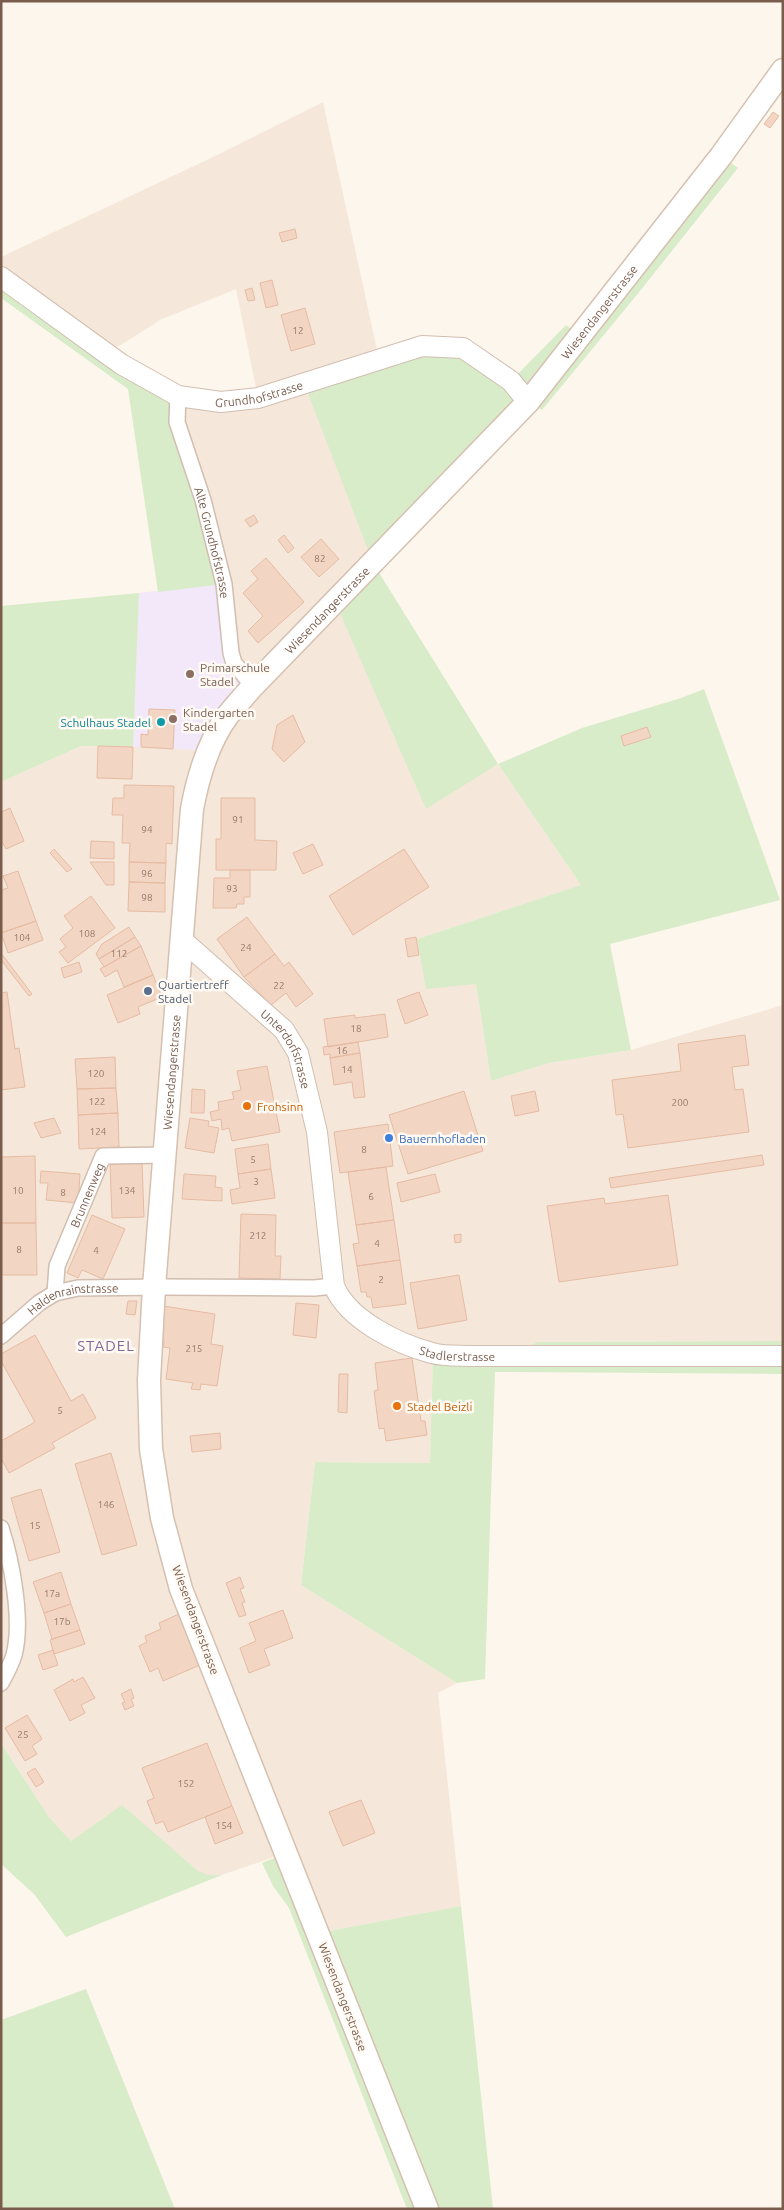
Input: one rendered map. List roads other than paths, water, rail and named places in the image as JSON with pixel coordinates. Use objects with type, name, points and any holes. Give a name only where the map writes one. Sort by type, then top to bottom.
[{"type":"main road","name":"Wiesendangerstrasse","points":[[427,2209],[182,1589],[162,1518],[151,1449],[149,1380],[154,1287],[192,808],[197,783],[217,734],[228,716],[253,686],[528,402],[721,156],[783,70]]},
{"type":"street","name":"Grundhofstrasse","points":[[1,277],[121,364],[178,396],[221,402],[258,398],[422,346],[463,348],[511,381],[528,402]]},
{"type":"street","name":"Alte Grundhofstrasse","points":[[178,396],[177,422],[203,500],[224,584],[231,653],[234,663],[253,686]]},
{"type":"street","name":"Unterdorfstrasse","points":[[182,939],[284,1030],[298,1053],[317,1132],[334,1286]]},
{"type":"street","name":"Brunnenweg","points":[[55,1293],[57,1266],[103,1156],[165,1155]]},
{"type":"street","points":[[154,1287],[314,1288],[334,1286]]},
{"type":"street","name":"Stadlerstrasse","points":[[334,1286],[343,1302],[392,1339],[433,1354],[475,1356],[783,1356]]},
{"type":"street","name":"Haldenrainstrasse","points":[[1,1336],[38,1303],[55,1293],[78,1288],[154,1287]]},
{"type":"street","points":[[1,1528],[13,1580],[16,1621],[14,1653],[1,1684]]},
{"type":"place","name":"Primarschule Stadel","points":[[190,674]]},
{"type":"place","name":"Kindergarten Stadel","points":[[173,719]]},
{"type":"place","name":"Schulhaus Stadel","points":[[161,722]]},
{"type":"place","name":"Quartiertreff Stadel","points":[[148,991]]},
{"type":"place","name":"Frohsinn","points":[[247,1106]]},
{"type":"place","name":"Bauernhofladen","points":[[389,1138]]},
{"type":"place","name":"Stadel Beizli","points":[[397,1406]]},
{"type":"district","name":"STADEL","points":[[106,1345]]}]
